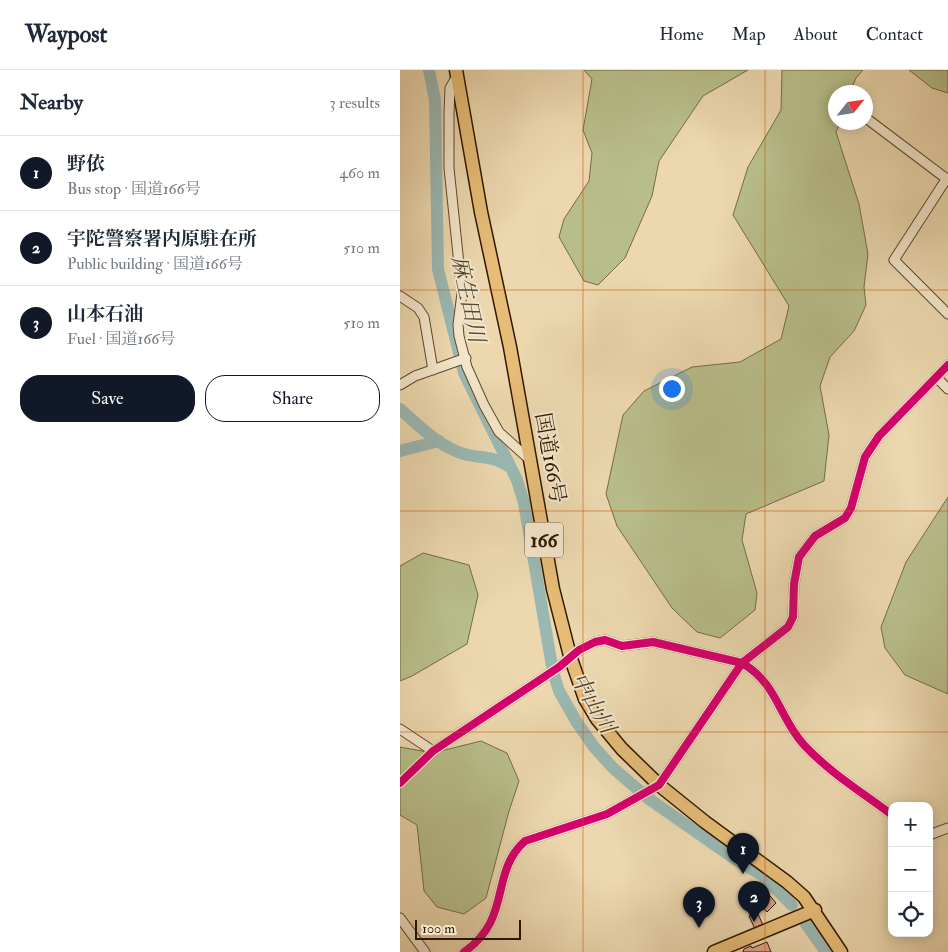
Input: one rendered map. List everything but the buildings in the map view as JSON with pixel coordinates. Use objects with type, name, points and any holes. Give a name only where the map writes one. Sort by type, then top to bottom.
[{"type":"highway","name":"国道166号","points":[[457,73],[481,212],[510,347],[553,589],[570,656],[585,698],[597,719],[622,749],[659,785],[704,822],[787,882],[815,910],[841,952]]},
{"type":"highway","points":[[714,952],[815,910]]},
{"type":"street","points":[[457,73],[450,88],[450,168],[462,294],[458,325],[466,358],[484,405],[499,432],[530,460]]},
{"type":"street","points":[[873,123],[947,179],[894,260],[948,314]]},
{"type":"street","points":[[400,296],[418,308],[424,317],[433,370]]},
{"type":"street","points":[[400,385],[415,376],[466,358]]},
{"type":"street","points":[[464,952],[478,942],[488,930],[499,900],[508,863],[515,850],[525,841],[607,814],[659,785],[742,663],[788,627],[793,617],[794,584],[799,558],[815,536],[845,518],[850,508],[865,457],[879,436],[948,365]]},
{"type":"street","points":[[936,377],[948,389]]},
{"type":"street","points":[[400,783],[433,751],[559,667],[570,656],[595,642],[605,640],[622,646],[653,642],[742,663],[754,670],[768,685],[803,744],[888,812]]},
{"type":"street","points":[[400,729],[433,751]]},
{"type":"street","points":[[933,834],[948,828]]},
{"type":"street","points":[[400,918],[425,952]]},
{"type":"green space","points":[[584,70],[748,70],[703,96],[659,161],[652,196],[625,258],[598,285],[584,281],[559,237],[564,219],[589,181],[592,153],[583,130],[592,79]]},
{"type":"green space","points":[[782,70],[863,70],[853,85],[828,85],[828,130],[837,130],[859,204],[868,254],[864,287],[866,305],[854,331],[830,357],[820,386],[829,435],[824,481],[746,514],[742,540],[757,593],[755,610],[720,638],[697,632],[672,608],[617,526],[606,494],[623,415],[644,391],[692,367],[740,362],[781,339],[789,306],[733,215],[748,167],[781,110]]},
{"type":"green space","points":[[909,70],[948,70],[948,93],[932,88]]},
{"type":"green space","points":[[948,497],[948,694],[905,675],[885,648],[881,627],[906,562]]},
{"type":"green space","points":[[423,553],[469,565],[478,595],[467,644],[400,681],[400,566]]},
{"type":"green space","points":[[481,741],[507,753],[519,781],[486,898],[464,914],[437,907],[424,891],[417,825],[400,815],[400,747],[433,753]]},
{"type":"waterway","name":"中山川","points":[[429,70],[435,100],[438,269],[464,373],[517,480],[524,503],[553,672],[559,691],[594,747],[613,768],[649,799],[738,861],[762,875],[792,905]]},
{"type":"waterway","name":"中山川","points":[[400,409],[430,435],[455,451],[470,456],[497,460],[508,466]]},
{"type":"waterway","points":[[400,451],[439,441]]},
{"type":"waterway","name":"中山川","points":[[806,924],[826,952]]},
{"type":"cycle path","points":[[464,952],[479,939],[489,925],[507,867],[514,854],[525,841],[607,814],[659,785],[742,663],[788,627],[793,617],[794,584],[799,557],[815,536],[845,518],[851,508],[865,457],[879,436],[948,365]]},
{"type":"cycle path","points":[[400,783],[433,751],[559,667],[579,650],[595,642],[605,640],[622,646],[653,642],[742,663],[754,671],[771,691],[789,724],[804,745],[835,773],[888,812]]},
{"type":"place","name":"野依","points":[[743,874]]},
{"type":"place","name":"宇陀警察署内原駐在所","points":[[754,922]]},
{"type":"place","name":"山本石油","points":[[699,928]]},
{"type":"water label","name":"麻生田川","points":[[468,299]]}]
